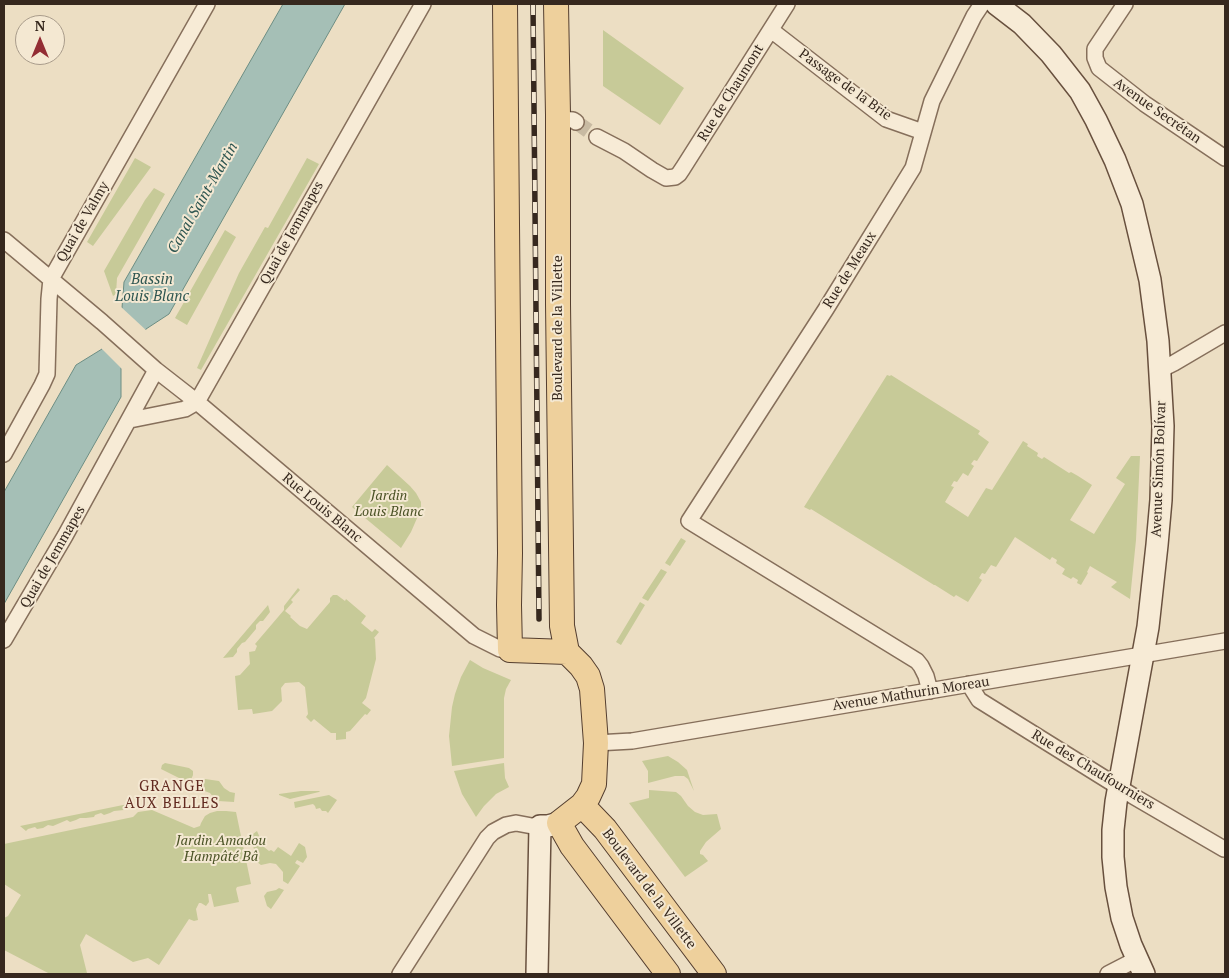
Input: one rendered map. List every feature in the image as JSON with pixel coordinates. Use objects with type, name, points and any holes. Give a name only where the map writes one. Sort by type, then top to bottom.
[{"type":"main road","points":[[505,4],[510,650],[567,652],[580,666],[588,676],[592,689],[596,744],[594,784],[588,797],[582,805],[544,825]]},
{"type":"main road","name":"Boulevard de la Villette","points":[[556,4],[567,120],[558,304],[562,626],[567,652]]},
{"type":"main road","name":"Avenue Simón Bolívar","points":[[996,4],[1022,24],[1051,54],[1080,91],[1115,160],[1134,210],[1150,280],[1158,341],[1163,426],[1160,500],[1148,628],[1118,786],[1113,848],[1116,888],[1122,918],[1141,967]]},
{"type":"main road","name":"Boulevard de la Villette","points":[[582,805],[605,830],[714,974]]},
{"type":"main road","points":[[538,974],[544,825]]},
{"type":"main road","points":[[544,825],[575,851],[668,974]]},
{"type":"street","name":"Quai de Valmy","points":[[4,454],[47,374],[51,279],[207,4]]},
{"type":"street","name":"Quai de Jemmapes","points":[[198,402],[423,4]]},
{"type":"street","name":"Rue de Chaumont","points":[[598,137],[666,178],[675,177],[679,174],[787,4]]},
{"type":"street","name":"Rue de Meaux","points":[[930,691],[926,676],[917,661],[689,521],[826,308],[913,168],[932,101],[974,16],[982,4]]},
{"type":"street","name":"Avenue Secrétan","points":[[1125,4],[1098,43],[1095,58],[1098,68],[1146,104],[1225,158]]},
{"type":"street","name":"Passage de la Brie","points":[[771,30],[886,119],[923,132]]},
{"type":"street","points":[[4,240],[51,279]]},
{"type":"street","name":"Rue Louis Blanc","points":[[51,279],[156,370],[198,402],[474,636],[500,648],[510,650]]},
{"type":"street","points":[[1160,370],[1225,333]]},
{"type":"street","name":"Quai de Jemmapes","points":[[4,640],[65,536],[156,370]]},
{"type":"street","points":[[130,420],[185,409],[198,402]]},
{"type":"street","name":"Avenue Mathurin Moreau","points":[[596,744],[632,741],[1225,641]]},
{"type":"street","name":"Rue des Chaufourniers","points":[[969,684],[978,700],[1224,849]]},
{"type":"street","points":[[400,974],[487,838],[493,832],[516,822],[544,825]]},
{"type":"street","points":[[1108,974],[1141,967]]},
{"type":"green space","points":[[603,30],[684,88],[660,125],[603,86]]},
{"type":"green space","points":[[135,158],[151,167],[93,246],[87,242]]},
{"type":"green space","points":[[307,158],[319,164],[201,370],[197,368],[239,273],[265,227],[268,228]]},
{"type":"green space","points":[[154,188],[165,194],[117,278],[116,294],[113,296],[104,271],[145,200]]},
{"type":"green space","points":[[225,230],[236,237],[187,325],[175,318]]},
{"type":"green space","points":[[887,375],[891,375],[980,431],[978,434],[989,442],[977,461],[974,460],[971,464],[974,466],[968,476],[963,473],[957,482],[954,481],[951,486],[954,487],[945,502],[968,517],[986,488],[992,490],[1023,441],[1038,453],[1037,456],[1042,459],[1044,457],[1092,485],[1070,520],[1094,534],[1125,484],[1116,478],[1131,456],[1140,456],[1136,540],[1130,599],[1111,587],[1117,582],[1090,566],[1081,585],[1077,583],[1078,580],[1073,577],[1071,579],[1062,574],[1065,569],[1056,563],[1057,560],[1052,557],[1050,560],[1015,537],[996,567],[991,565],[985,574],[982,573],[979,578],[982,580],[968,602],[956,595],[954,597],[811,509],[804,507]]},
{"type":"green space","name":"Jardin Louis Blanc","points":[[387,465],[410,486],[421,502],[421,509],[411,532],[401,548],[352,507]]},
{"type":"green space","points":[[681,538],[686,541],[670,566],[665,563]]},
{"type":"green space","points":[[661,569],[667,572],[648,601],[642,598]]},
{"type":"green space","points":[[298,588],[300,590],[291,600],[293,602],[285,611],[300,626],[307,629],[330,602],[330,598],[333,595],[337,595],[345,601],[346,599],[366,616],[361,623],[372,632],[375,629],[379,632],[374,638],[376,659],[366,698],[362,703],[371,710],[350,731],[346,732],[346,739],[336,740],[336,733],[331,733],[314,719],[311,722],[306,717],[308,714],[305,687],[299,682],[285,683],[281,688],[282,701],[272,711],[253,714],[252,709],[238,710],[235,676],[240,675],[250,664],[249,652],[255,651],[257,646],[255,644],[284,610],[284,606]]},
{"type":"green space","points":[[640,602],[645,605],[621,645],[616,642]]},
{"type":"green space","points":[[268,605],[270,612],[263,621],[256,625],[256,629],[237,649],[233,657],[223,658]]},
{"type":"green space","points":[[470,660],[511,680],[504,698],[504,758],[452,766],[449,736],[452,707],[461,677]]},
{"type":"green space","points":[[668,756],[687,770],[694,791],[688,779],[684,776],[675,776],[648,783],[648,771],[642,761]]},
{"type":"green space","points":[[165,763],[189,768],[193,771],[190,782],[161,769]]},
{"type":"green space","points":[[504,763],[505,778],[509,787],[496,794],[476,817],[462,794],[454,771]]},
{"type":"green space","points":[[205,779],[219,781],[224,788],[235,793],[234,802],[218,801],[210,793],[202,790],[199,787],[199,782]]},
{"type":"green space","points":[[649,790],[676,792],[695,812],[703,815],[717,814],[721,829],[706,842],[700,851],[700,854],[708,861],[685,877],[629,803],[649,798]]},
{"type":"green space","points":[[320,791],[290,799],[279,795],[279,794]]},
{"type":"green space","points":[[329,795],[337,800],[328,813],[320,808],[316,809],[313,804],[295,808],[294,802]]},
{"type":"green space","points":[[128,804],[124,810],[104,815],[101,813],[94,817],[80,818],[70,822],[67,820],[53,826],[48,825],[37,829],[35,827],[26,831],[20,826]]},
{"type":"green space","name":"Jardin Amadou Hampâté Bâ","points":[[152,810],[194,828],[200,826],[205,816],[210,813],[217,811],[236,812],[251,884],[237,887],[239,902],[214,907],[211,894],[208,894],[209,902],[206,906],[199,903],[196,909],[198,920],[189,919],[159,965],[148,958],[133,962],[86,934],[80,945],[87,973],[91,974],[50,974],[4,950],[4,918],[8,916],[21,895],[4,884],[4,844],[133,817],[138,812]]},
{"type":"green space","points":[[257,831],[264,847],[269,851],[274,852],[278,847],[291,856],[299,843],[305,847],[307,857],[303,863],[297,860],[295,863],[300,866],[288,884],[283,881],[283,872],[276,864],[261,865],[257,862],[252,841],[253,834]]},
{"type":"green space","points":[[279,888],[284,890],[271,909],[267,906],[264,896],[267,892]]},
{"type":"water","name":"Bassin Louis Blanc","points":[[283,4],[345,4],[169,314],[146,329],[121,368],[121,397],[4,604],[4,492],[76,365],[102,349],[122,308],[124,282]]},
{"type":"pier","points":[[120,306],[147,331],[123,370],[100,347]]},
{"type":"tunnel","points":[[576,122],[597,137]]},
{"type":"railway","points":[[533,4],[539,619]]},
{"type":"district","name":"GRANGE AUX BELLES","points":[[172,796]]},
{"type":"water label","name":"Canal Saint-Martin","points":[[203,198]]}]
